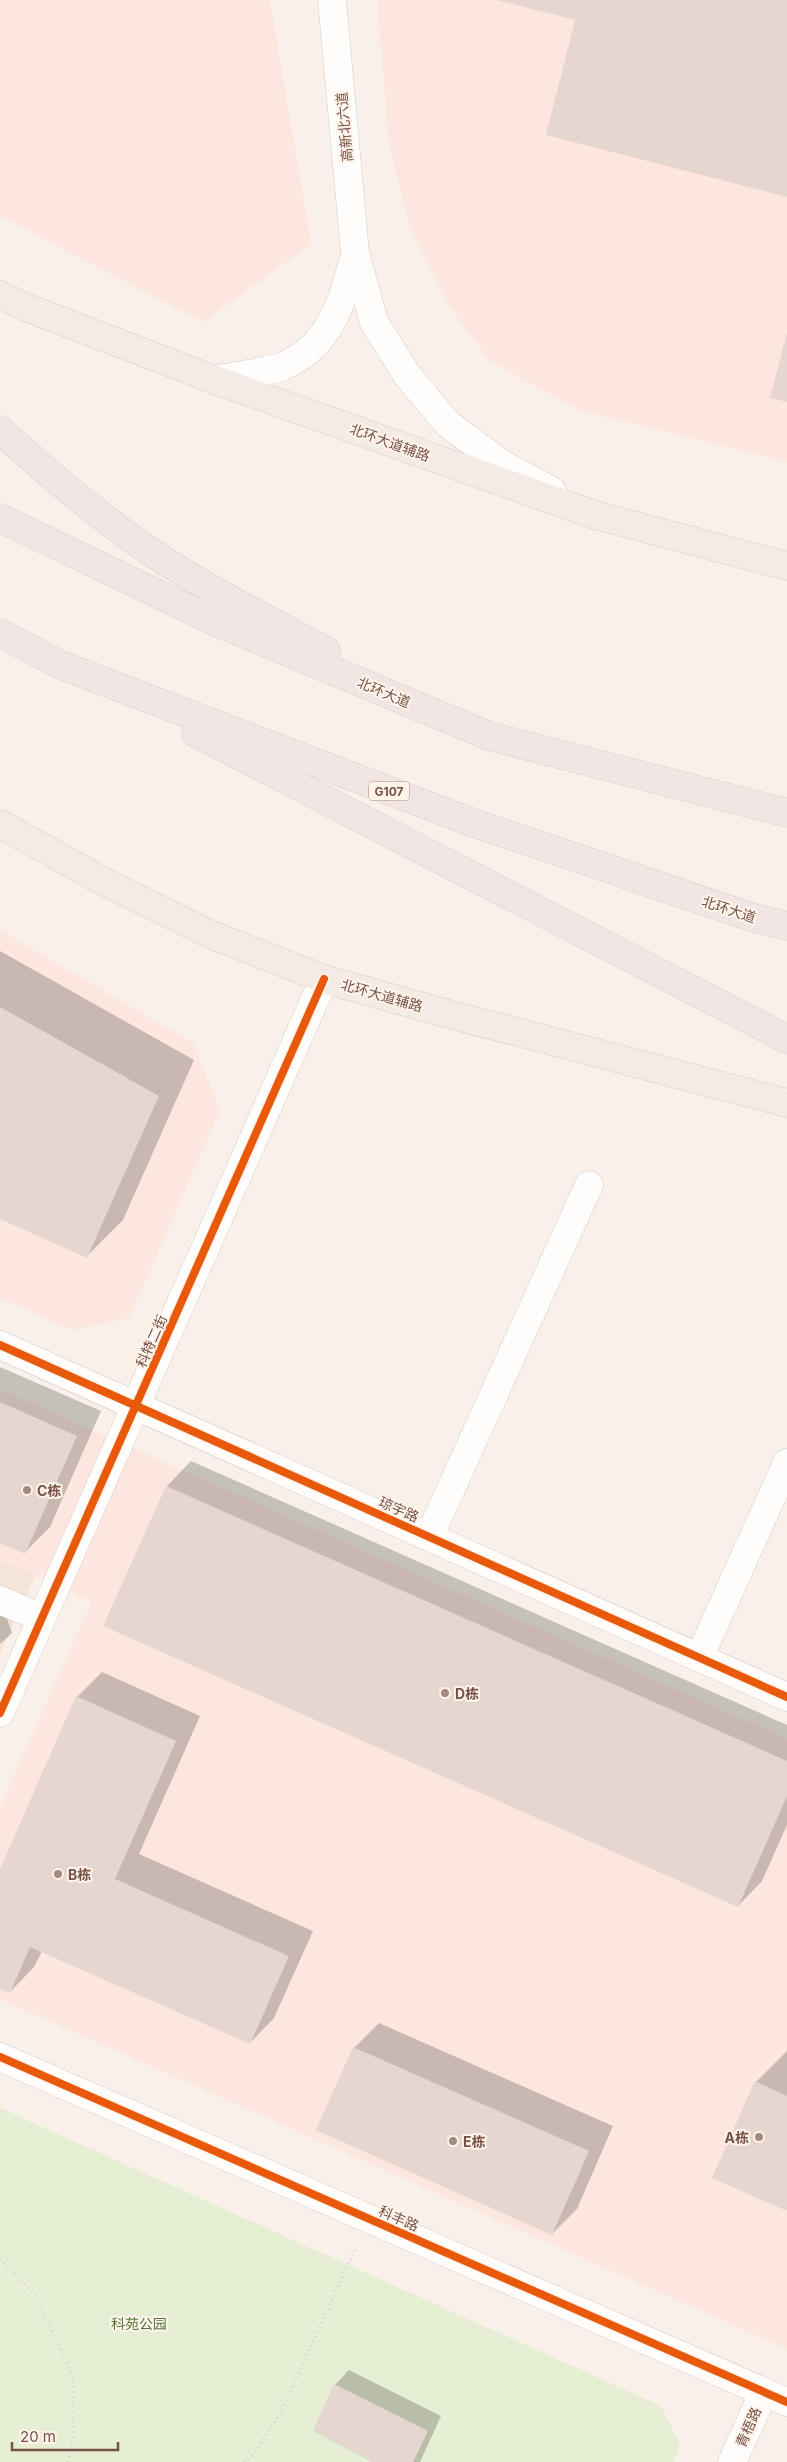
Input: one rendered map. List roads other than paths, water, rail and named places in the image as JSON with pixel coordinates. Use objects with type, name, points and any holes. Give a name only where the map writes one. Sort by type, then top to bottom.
[{"type":"highway","points":[[0,430],[65,488],[154,554],[257,614],[489,736]]},
{"type":"highway","name":"北环大道","points":[[0,518],[214,621],[489,736],[787,813]]},
{"type":"highway","name":"北环大道","points":[[0,633],[61,665],[471,822],[751,917],[787,926]]},
{"type":"highway","points":[[61,665],[285,778],[787,1039]]},
{"type":"main road","name":"北环大道辅路","points":[[0,295],[25,307],[215,380],[595,515],[787,566]]},
{"type":"main road","name":"北环大道辅路","points":[[0,824],[100,879],[212,935],[324,979],[450,1015],[787,1103]]},
{"type":"street","name":"高新北六道","points":[[332,0],[356,253]]},
{"type":"street","points":[[215,380],[283,366],[320,342],[341,303],[356,253]]},
{"type":"street","points":[[356,253],[374,322],[407,375],[448,424],[502,464],[595,515]]},
{"type":"street","name":"科特二街","points":[[0,1713],[324,979]]},
{"type":"street","points":[[429,1537],[589,1185]]},
{"type":"street","name":"琼宇路","points":[[0,1345],[787,1697]]},
{"type":"street","points":[[699,1658],[787,1464]]},
{"type":"street","points":[[0,1600],[42,1618]]},
{"type":"street","name":"科丰路","points":[[0,2056],[775,2397]]},
{"type":"street","name":"青梧路","points":[[732,2462],[775,2397]]},
{"type":"place","name":"C栋","points":[[27,1490]]},
{"type":"place","name":"D栋","points":[[445,1693]]},
{"type":"place","name":"B栋","points":[[58,1874]]},
{"type":"place","name":"A栋","points":[[759,2137]]},
{"type":"place","name":"E栋","points":[[453,2141]]},
{"type":"park label","name":"科苑公园","points":[[139,2323]]}]
